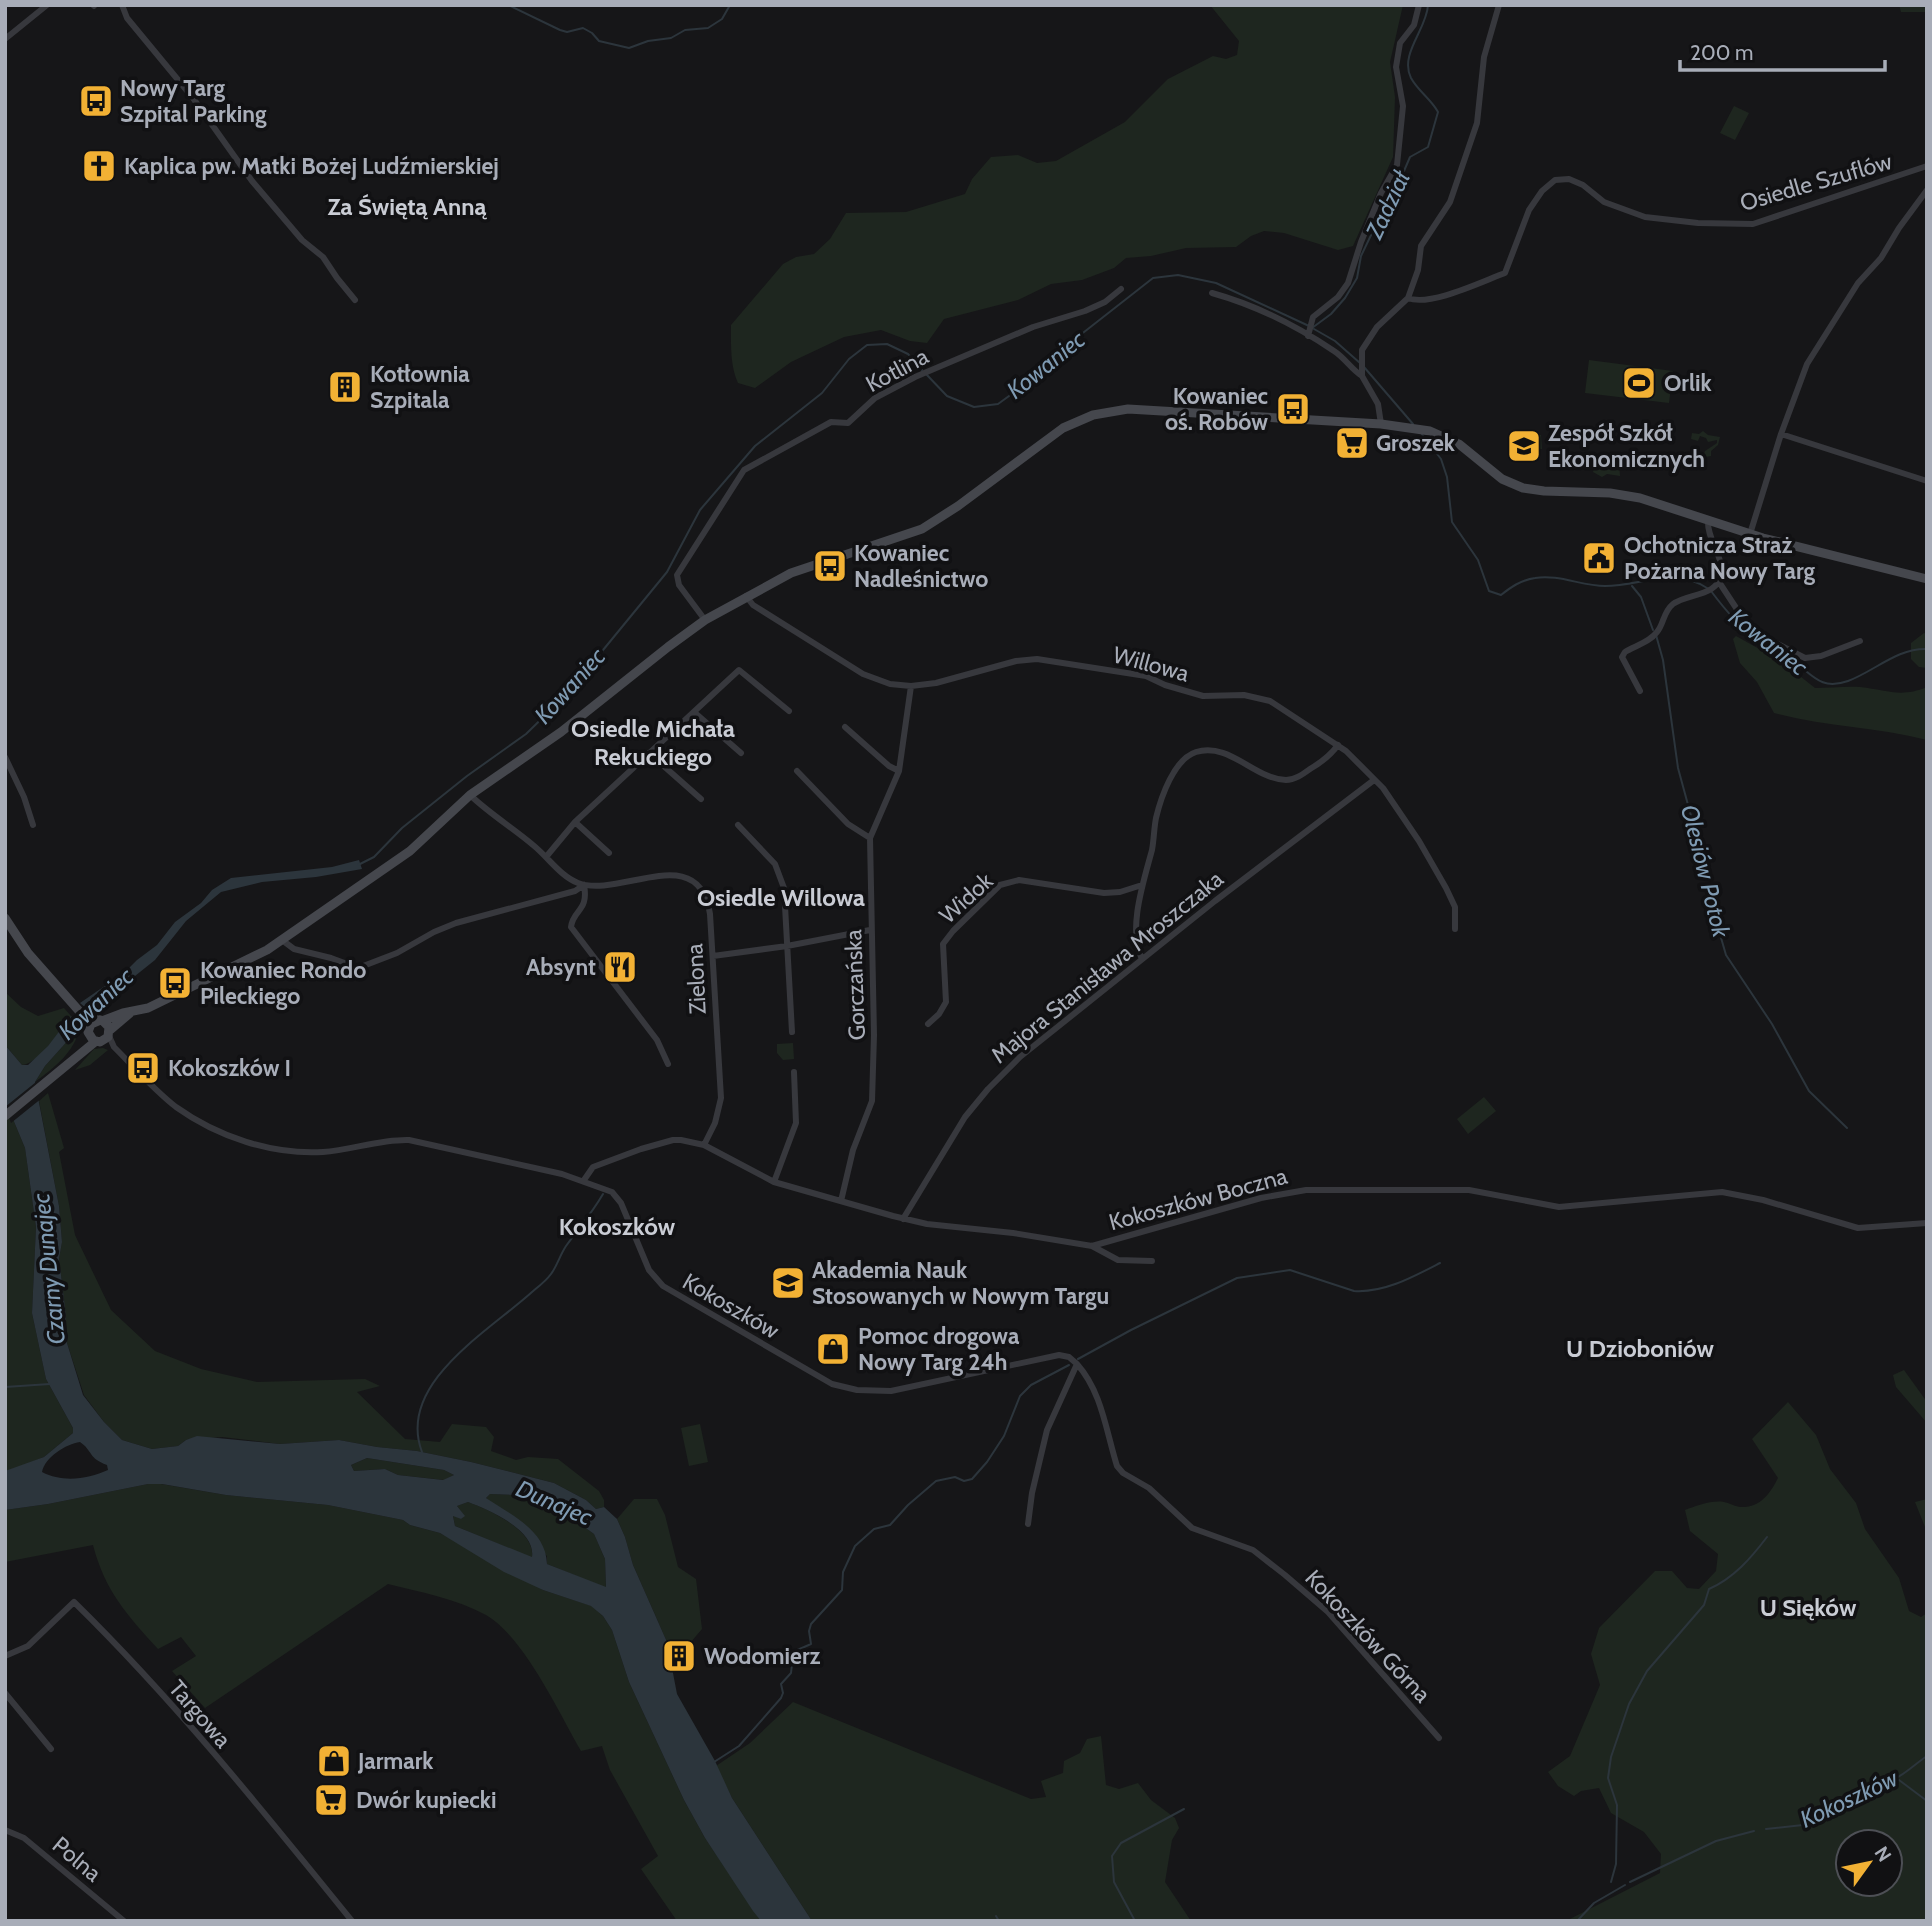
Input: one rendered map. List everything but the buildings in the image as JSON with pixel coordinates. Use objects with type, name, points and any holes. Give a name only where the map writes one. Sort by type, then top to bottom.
[{"type":"street","points":[[5,39],[47,5]]},
{"type":"street","points":[[122,5],[127,19],[193,98],[252,181],[302,240],[323,257],[355,300]]},
{"type":"street","points":[[1308,336],[1313,317],[1338,297],[1348,283],[1361,242],[1396,165],[1403,106],[1396,67],[1400,43],[1414,25],[1419,5]]},
{"type":"street","points":[[1381,424],[1378,404],[1362,373],[1361,356],[1368,338],[1408,298],[1418,270],[1421,246],[1450,202],[1477,123],[1484,57],[1499,5]]},
{"type":"street","name":"Osiedle Szuflów","points":[[1408,298],[1429,299],[1505,273],[1529,210],[1542,191],[1555,180],[1569,179],[1583,185],[1604,202],[1645,217],[1698,223],[1753,223],[1927,166]]},
{"type":"street","points":[[1750,534],[1781,434],[1807,364],[1858,283],[1881,258],[1927,190]]},
{"type":"street","name":"Kotlina","points":[[705,620],[679,585],[677,575],[744,471],[831,422],[848,423],[875,398],[915,377],[1033,327],[1085,312],[1105,302],[1121,289]]},
{"type":"street","points":[[1212,293],[1240,301],[1308,336],[1337,353],[1362,373]]},
{"type":"street","points":[[72,1060],[89,1031],[100,1021],[148,1008],[242,964],[282,940],[410,851],[470,795],[561,733],[705,620],[807,566],[922,529],[958,506],[1055,433],[1093,415],[1128,409],[1381,424],[1430,431],[1459,444],[1502,479],[1523,488],[1631,496],[1750,534],[1927,579]]},
{"type":"street","points":[[1781,434],[1927,481]]},
{"type":"street","points":[[1640,691],[1622,657],[1625,652],[1651,639],[1660,629],[1664,615],[1672,604],[1703,593],[1716,584],[1721,572],[1719,557],[1708,529],[1709,521]]},
{"type":"street","points":[[1716,584],[1756,633],[1805,658],[1821,656],[1860,640]]},
{"type":"street","name":"Willowa","points":[[747,596],[753,605],[863,674],[890,684],[911,686],[936,683],[1016,661],[1038,659],[1146,676],[1165,685],[1203,696],[1259,697],[1282,707],[1361,764],[1400,813],[1446,888],[1455,907],[1455,929]]},
{"type":"street","points":[[546,857],[575,822],[739,670],[789,711]]},
{"type":"street","name":"Gorczańska","points":[[841,1201],[853,1150],[872,1101],[874,1035],[870,838],[899,771],[911,686]]},
{"type":"street","points":[[694,712],[741,753]]},
{"type":"street","points":[[845,727],[889,766],[899,771]]},
{"type":"street","points":[[1142,959],[1136,942],[1142,885],[1154,841],[1156,818],[1170,778],[1187,756],[1202,751],[1223,753],[1286,780],[1296,778],[1326,760],[1338,745]]},
{"type":"street","points":[[649,753],[701,799]]},
{"type":"street","points":[[5,757],[24,797],[33,825]]},
{"type":"street","points":[[797,771],[848,824],[870,838]]},
{"type":"street","name":"Majora Stanisława Mroszczaka","points":[[903,1219],[965,1117],[988,1089],[1040,1040],[1374,780]]},
{"type":"street","points":[[470,795],[564,875],[584,885],[587,897],[583,909],[571,927],[657,1040],[668,1063]]},
{"type":"street","points":[[575,822],[609,853]]},
{"type":"street","points":[[738,825],[765,852],[781,875],[792,1032]]},
{"type":"street","name":"Zielona","points":[[282,940],[294,949],[358,968],[397,953],[456,923],[575,891],[584,885],[606,885],[663,874],[692,880],[701,890],[709,908],[721,1098],[715,1123],[704,1145]]},
{"type":"street","name":"Widok","points":[[928,1024],[939,1014],[946,1002],[943,944],[1000,885],[1019,880],[1104,893],[1120,892],[1142,885]]},
{"type":"street","points":[[5,918],[33,960],[77,1009],[89,1031],[104,1037]]},
{"type":"street","points":[[713,956],[787,946],[870,930]]},
{"type":"street","points":[[77,1009],[108,1025],[104,1037]]},
{"type":"street","points":[[5,1116],[131,1012]]},
{"type":"street","name":"Kokoszków","points":[[104,1037],[178,1108],[215,1130],[251,1143],[323,1152],[409,1140],[584,1180],[612,1192],[619,1199],[643,1260],[663,1286],[832,1384],[857,1390],[891,1391],[1059,1355],[1069,1357],[1077,1364]]},
{"type":"street","points":[[774,1182],[796,1123],[794,1072]]},
{"type":"street","name":"Kokoszków Boczna","points":[[584,1180],[593,1167],[660,1143],[681,1140],[704,1145],[774,1182],[903,1219],[1092,1246],[1248,1202],[1306,1189],[1469,1190],[1559,1207],[1722,1192],[1763,1200],[1858,1228],[1927,1223]]},
{"type":"street","points":[[1092,1246],[1118,1260],[1152,1261]]},
{"type":"street","points":[[1028,1524],[1032,1493],[1047,1430],[1077,1364]]},
{"type":"street","name":"Kokoszków Górna","points":[[1077,1364],[1095,1391],[1117,1466],[1123,1473],[1149,1488],[1192,1528],[1253,1550],[1285,1574],[1328,1612],[1439,1738]]},
{"type":"street","name":"Targowa","points":[[5,1656],[28,1646],[74,1602],[167,1702],[352,1921]]},
{"type":"street","points":[[5,1693],[51,1749]]},
{"type":"street","name":"Polna","points":[[5,1830],[23,1838],[124,1921]]},
{"type":"shaded area","points":[[1210,5],[1403,5],[1390,62],[1395,97],[1393,157],[1353,246],[1338,250],[1284,233],[1264,231],[1251,236],[1236,247],[1186,248],[1151,256],[1126,258],[1114,268],[1082,280],[1051,284],[1018,300],[944,319],[927,343],[910,341],[881,330],[844,337],[791,362],[755,388],[738,383],[732,362],[731,325],[783,264],[796,257],[814,254],[830,239],[846,213],[906,212],[965,194],[972,179],[991,157],[1018,155],[1037,163],[1056,161],[1125,122],[1168,79],[1213,56],[1226,59],[1237,55],[1239,41]]},
{"type":"shaded area","points":[[1899,5],[1927,5],[1927,12],[1901,12]]},
{"type":"shaded area","points":[[1734,106],[1749,113],[1735,140],[1720,133]]},
{"type":"shaded area","name":"Orlik","points":[[1589,360],[1673,371],[1669,403],[1585,393]]},
{"type":"shaded area","points":[[1703,431],[1708,435],[1720,437],[1718,445],[1711,451],[1711,456],[1696,463],[1705,451],[1717,443],[1717,440],[1708,442],[1700,436],[1698,441],[1691,439],[1692,433],[1699,434]]},
{"type":"shaded area","points":[[1541,435],[1542,449],[1517,450],[1517,436]]},
{"type":"shaded area","points":[[1604,456],[1619,461],[1620,476],[1607,474],[1602,477],[1593,472],[1596,459],[1600,460]]},
{"type":"shaded area","points":[[1924,633],[1927,634],[1927,668],[1919,667],[1911,659],[1911,643]]},
{"type":"shaded area","points":[[1736,636],[1781,661],[1815,688],[1860,687],[1901,693],[1927,687],[1927,740],[1774,713],[1757,682],[1740,663],[1733,639]]},
{"type":"shaded area","points":[[5,992],[21,1007],[38,1016],[64,1008],[71,1016],[42,1053],[22,1065],[5,1045]]},
{"type":"shaded area","points":[[80,1027],[68,1052],[35,1082],[45,1066]]},
{"type":"shaded area","points":[[793,1043],[794,1059],[783,1060],[777,1053],[777,1044]]},
{"type":"shaded area","points":[[94,1049],[108,1050],[90,1065],[75,1070]]},
{"type":"shaded area","points":[[48,1093],[64,1148],[59,1152],[75,1235],[111,1310],[155,1351],[201,1369],[257,1382],[365,1379],[380,1386],[357,1392],[405,1439],[440,1442],[452,1424],[486,1427],[494,1437],[491,1451],[516,1460],[528,1457],[558,1459],[599,1491],[604,1507],[596,1509],[586,1500],[554,1483],[471,1462],[339,1440],[280,1444],[222,1437],[186,1440],[178,1446],[152,1449],[122,1440],[104,1422],[84,1395],[67,1343],[59,1259],[62,1242],[59,1206],[39,1101]]},
{"type":"shaded area","points":[[1484,1097],[1496,1111],[1468,1134],[1457,1119]]},
{"type":"shaded area","points":[[5,1100],[25,1148],[36,1227],[32,1313],[46,1379],[73,1428],[73,1433],[44,1457],[10,1471],[5,1471]]},
{"type":"shaded area","points":[[1904,1370],[1927,1402],[1927,1423],[1896,1387],[1893,1375]]},
{"type":"shaded area","points":[[1788,1402],[1816,1435],[1830,1469],[1856,1503],[1865,1529],[1899,1578],[1909,1611],[1921,1617],[1927,1613],[1927,1921],[1566,1921],[1660,1873],[1661,1854],[1644,1832],[1611,1813],[1599,1788],[1581,1791],[1574,1796],[1558,1786],[1548,1772],[1570,1756],[1600,1685],[1591,1654],[1599,1628],[1655,1571],[1672,1571],[1687,1588],[1699,1589],[1716,1571],[1718,1554],[1690,1531],[1685,1510],[1714,1502],[1740,1507],[1753,1505],[1768,1494],[1778,1478],[1752,1439]]},
{"type":"shaded area","points":[[700,1424],[708,1462],[689,1466],[681,1428]]},
{"type":"shaded area","points":[[367,1458],[444,1470],[454,1475],[444,1480],[398,1475],[385,1469],[354,1471],[351,1465]]},
{"type":"shaded area","points":[[148,1484],[328,1505],[403,1520],[410,1525],[440,1533],[543,1590],[592,1606],[612,1630],[629,1682],[684,1800],[705,1838],[761,1921],[677,1921],[641,1869],[658,1856],[610,1770],[602,1746],[581,1751],[551,1697],[514,1640],[500,1626],[475,1609],[438,1596],[388,1584],[205,1708],[172,1671],[196,1656],[181,1637],[158,1649],[118,1602],[104,1576],[93,1545],[5,1562],[5,1510]]},
{"type":"shaded area","points":[[490,1494],[514,1495],[562,1511],[594,1534],[605,1559],[606,1588],[547,1564],[547,1556],[486,1498]]},
{"type":"shaded area","points":[[634,1499],[657,1499],[665,1515],[678,1567],[696,1579],[702,1629],[684,1650],[667,1642],[633,1565],[617,1519]]},
{"type":"shaded area","points":[[1927,1499],[1927,1532],[1915,1502]]},
{"type":"shaded area","points":[[468,1502],[499,1516],[519,1530],[527,1539],[532,1558],[455,1526],[453,1515],[461,1519],[464,1516],[457,1506]]},
{"type":"shaded area","points":[[793,1702],[1031,1799],[1046,1797],[1041,1781],[1063,1773],[1064,1761],[1080,1753],[1087,1739],[1101,1736],[1106,1785],[1119,1789],[1138,1783],[1151,1800],[1175,1818],[1179,1828],[1172,1840],[1165,1882],[1191,1921],[812,1921],[732,1798],[716,1766],[750,1743]]},
{"type":"water","points":[[359,860],[362,869],[262,882],[221,892],[186,921],[155,960],[135,976],[99,1014],[92,1013],[80,1003],[125,972],[157,945],[175,922],[201,903],[212,890],[231,878],[332,867]]},
{"type":"water","points":[[71,1016],[80,1027],[45,1066],[35,1082],[59,1206],[62,1242],[59,1259],[67,1343],[83,1395],[104,1422],[122,1440],[152,1449],[178,1446],[197,1436],[280,1444],[339,1440],[417,1451],[554,1483],[586,1500],[596,1509],[604,1507],[617,1519],[633,1565],[667,1642],[677,1694],[715,1761],[732,1798],[812,1921],[761,1921],[753,1911],[705,1838],[684,1800],[629,1682],[612,1630],[603,1616],[591,1606],[543,1590],[504,1572],[440,1533],[410,1525],[403,1520],[328,1505],[148,1484],[5,1510],[5,1471],[44,1457],[73,1433],[73,1428],[46,1379],[32,1313],[36,1227],[25,1148],[5,1100],[5,1045],[22,1065],[28,1065],[48,1046]],"holes":[[[80,1442],[84,1445],[97,1460],[107,1465],[108,1470],[92,1476],[67,1479],[42,1472],[52,1456]],[[367,1458],[444,1470],[454,1475],[443,1480],[398,1475],[385,1469],[354,1471],[351,1465]],[[490,1494],[514,1495],[562,1511],[594,1534],[605,1559],[606,1587],[547,1564],[541,1542],[534,1533],[516,1517],[486,1498]],[[468,1502],[509,1522],[527,1538],[532,1557],[455,1526],[453,1516],[461,1519],[465,1516],[457,1506]]]},
{"type":"pier","points":[[41,1078],[38,1083],[42,1098],[11,1123],[5,1107]]},
{"type":"waterway","points":[[486,5],[495,5]]},
{"type":"waterway","points":[[508,5],[560,30],[567,32],[583,28],[599,41],[629,48],[648,41],[671,38],[685,30],[708,28],[722,19],[730,5]]},
{"type":"waterway","name":"Zadział","points":[[1312,328],[1331,314],[1345,298],[1357,278],[1361,256],[1392,199],[1410,157],[1428,147],[1438,112],[1414,83],[1408,69],[1408,60],[1428,5]]},
{"type":"waterway","name":"Kowaniec","points":[[926,374],[947,396],[974,407],[998,404],[1153,278],[1178,275],[1216,283],[1309,326]]},
{"type":"waterway","name":"Kowaniec","points":[[1314,329],[1335,341],[1360,363]]},
{"type":"waterway","name":"Kowaniec","points":[[358,865],[374,857],[402,828],[467,776],[526,734],[567,694],[667,572],[700,510],[755,446],[822,393],[849,359],[867,345],[887,344],[908,354],[922,370]]},
{"type":"waterway","name":"Kowaniec","points":[[1364,367],[1413,424]]},
{"type":"waterway","name":"Kowaniec","points":[[1421,433],[1441,459],[1447,477],[1452,522],[1478,560],[1489,591],[1501,595],[1521,582],[1544,577],[1605,586],[1682,578],[1707,588]]},
{"type":"waterway","name":"Olesiów Potok","points":[[1632,586],[1641,597],[1653,630]]},
{"type":"waterway","name":"Kowaniec","points":[[1711,591],[1749,633],[1825,683],[1848,681],[1896,656],[1927,649]]},
{"type":"waterway","name":"Olesiów Potok","points":[[1656,635],[1663,660],[1678,768],[1700,849],[1707,861],[1715,917],[1726,955],[1772,1024],[1809,1091],[1847,1128]]},
{"type":"waterway","points":[[422,1452],[417,1427],[422,1404],[434,1382],[471,1342],[547,1279],[566,1246],[603,1194]]},
{"type":"waterway","points":[[1078,1359],[1237,1278],[1290,1270],[1354,1291],[1365,1291],[1398,1283],[1440,1263]]},
{"type":"waterway","points":[[714,1762],[739,1746],[781,1698],[781,1684],[791,1673],[795,1651],[811,1644],[811,1624],[842,1590],[843,1572],[855,1546],[874,1529],[890,1525],[936,1481],[955,1477],[964,1481],[972,1479],[1004,1436],[1020,1396],[1031,1385],[1069,1365]]},
{"type":"waterway","points":[[5,1387],[50,1384]]},
{"type":"waterway","points":[[1611,1882],[1616,1864],[1617,1805],[1608,1778],[1611,1757],[1629,1704],[1647,1671],[1704,1605],[1709,1589],[1741,1567],[1767,1537]]},
{"type":"waterway","name":"Kokoszków","points":[[1766,1829],[1803,1825],[1899,1777],[1927,1756]]},
{"type":"waterway","points":[[1899,1780],[1927,1801]]},
{"type":"waterway","points":[[1135,1921],[1114,1882],[1112,1856],[1121,1843],[1184,1809]]},
{"type":"waterway","name":"Kokoszków","points":[[1630,1882],[1716,1841],[1754,1831]]},
{"type":"waterway","name":"Kokoszków","points":[[1577,1921],[1594,1903],[1625,1885]]},
{"type":"waterway","points":[[996,1916],[999,1921]]},
{"type":"place","name":"Nowy Targ Szpital Parking","points":[[96,101]]},
{"type":"place","name":"Kaplica pw. Matki Bożej Ludźmierskiej","points":[[99,166]]},
{"type":"place","name":"Orlik","points":[[1639,383]]},
{"type":"place","name":"Kotłownia Szpitala","points":[[345,387]]},
{"type":"place","name":"Kowaniec oś. Robów","points":[[1293,409]]},
{"type":"place","name":"Groszek","points":[[1352,443]]},
{"type":"place","name":"Zespół Szkół Ekonomicznych","points":[[1524,446]]},
{"type":"place","name":"Ochotnicza Straż Pożarna Nowy Targ","points":[[1599,558]]},
{"type":"place","name":"Kowaniec Nadleśnictwo","points":[[830,566]]},
{"type":"place","name":"Absynt","points":[[620,967]]},
{"type":"place","name":"Kowaniec Rondo Pileckiego","points":[[175,983]]},
{"type":"place","name":"Kokoszków I","points":[[143,1068]]},
{"type":"place","name":"Akademia Nauk Stosowanych w Nowym Targu","points":[[788,1283]]},
{"type":"place","name":"Pomoc drogowa Nowy Targ 24h","points":[[833,1349]]},
{"type":"place","name":"Wodomierz","points":[[679,1656]]},
{"type":"place","name":"Jarmark","points":[[334,1761]]},
{"type":"place","name":"Dwór kupiecki","points":[[331,1800]]},
{"type":"district","name":"Za Świętą Anną","points":[[407,207]]},
{"type":"district","name":"Osiedle Michała Rekuckiego","points":[[653,743]]},
{"type":"district","name":"Osiedle Willowa","points":[[781,898]]},
{"type":"district","name":"Kokoszków","points":[[617,1227]]},
{"type":"district","name":"U Dzioboniów","points":[[1640,1349]]},
{"type":"district","name":"U Sięków","points":[[1808,1608]]},
{"type":"water label","name":"Czarny Dunajec","points":[[49,1269]]},
{"type":"water label","name":"Dunajec","points":[[554,1503]]}]
